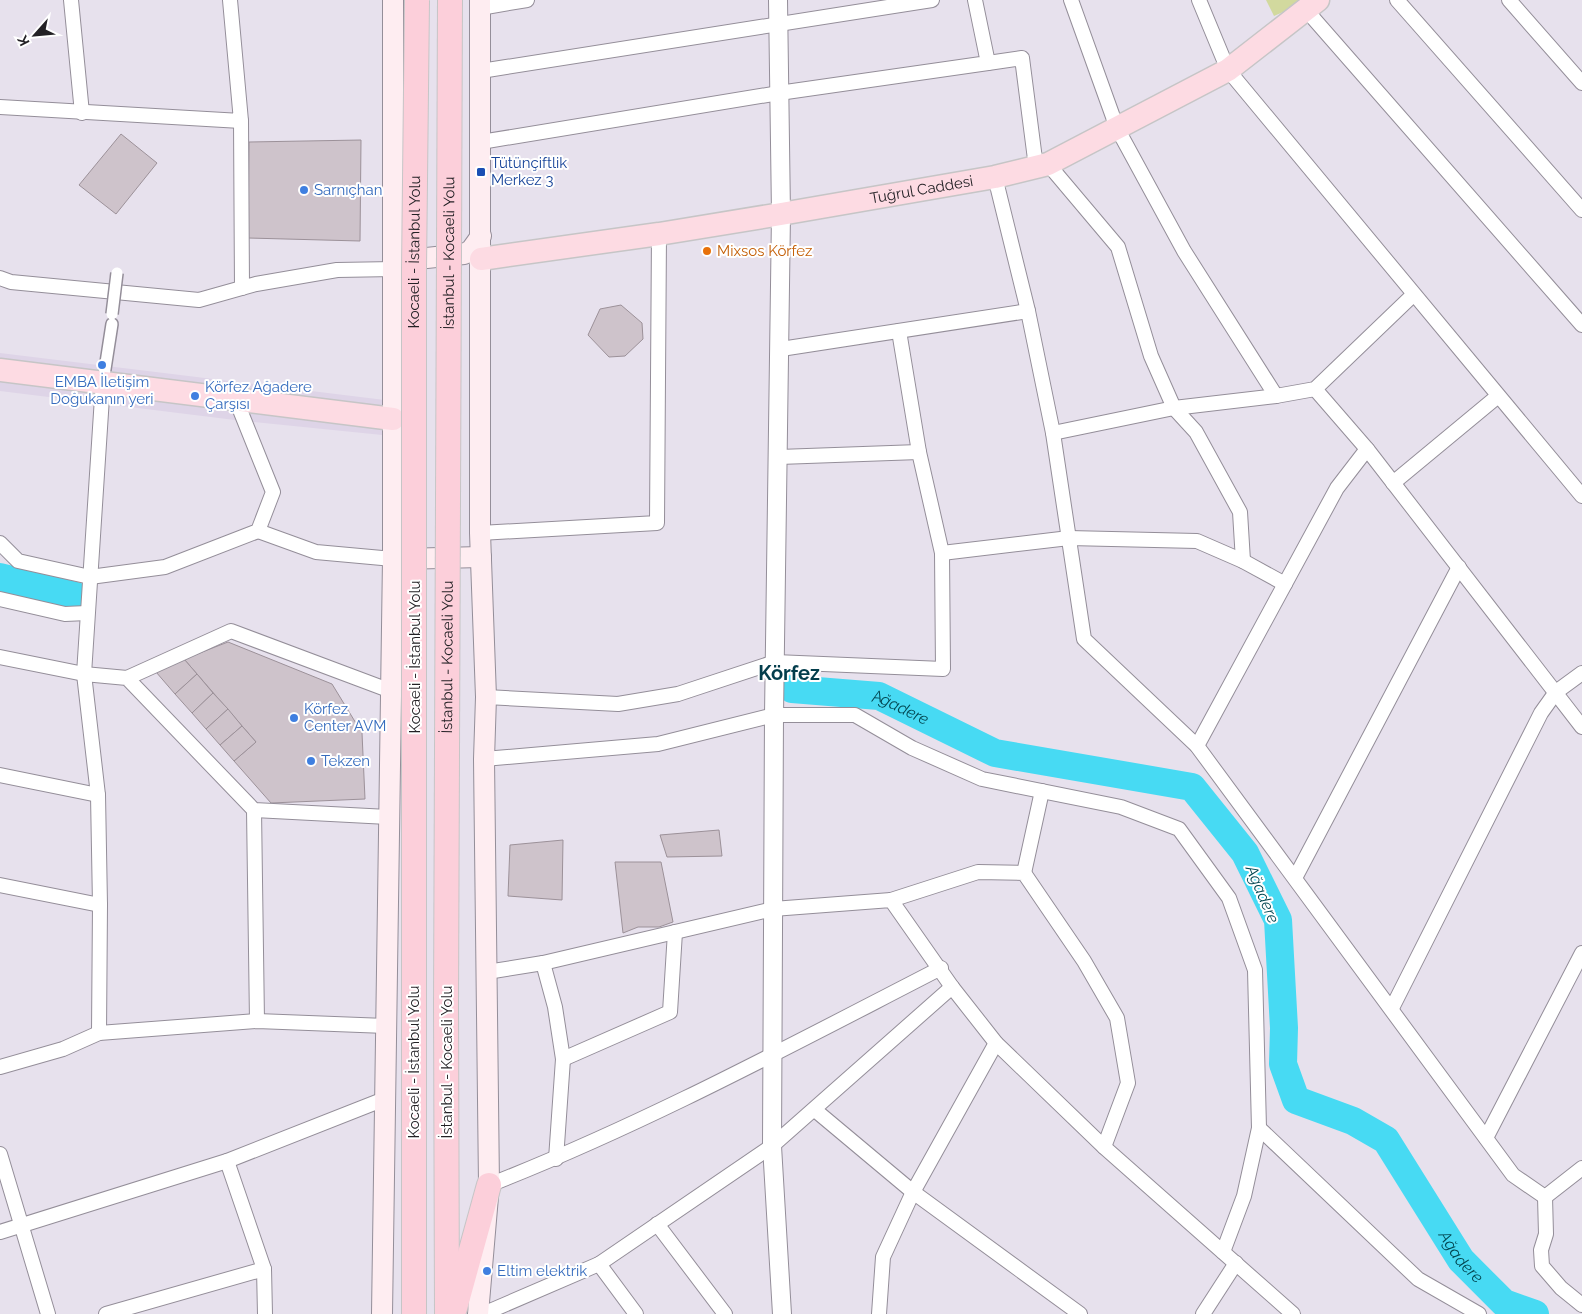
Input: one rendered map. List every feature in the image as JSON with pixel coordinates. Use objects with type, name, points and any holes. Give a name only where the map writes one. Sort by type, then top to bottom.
[{"type":"highway","name":"Kocaeli - İstanbul Yolu","points":[[414,1314],[414,270],[417,0]]},
{"type":"highway","name":"İstanbul - Kocaeli Yolu","points":[[447,1314],[446,1005],[450,0]]},
{"type":"highway","points":[[453,1314],[489,1185]]},
{"type":"main road","points":[[382,1314],[387,1098],[388,817],[393,559],[393,0]]},
{"type":"main road","points":[[478,1314],[489,1185],[484,759],[486,697],[480,533],[480,4]]},
{"type":"main road","name":"Tuğrul Caddesi","points":[[481,259],[659,234],[781,214],[994,177],[1042,166],[1228,70],[1312,5]]},
{"type":"main road","points":[[394,244],[408,260],[464,254],[471,250],[481,236]]},
{"type":"main road","points":[[394,269],[481,259]]},
{"type":"main road","points":[[0,370],[392,419]]},
{"type":"main road","points":[[393,559],[481,558]]},
{"type":"street","points":[[71,0],[82,113]]},
{"type":"street","points":[[230,0],[241,121],[242,288]]},
{"type":"street","points":[[480,4],[527,0]]},
{"type":"street","points":[[778,0],[781,214],[774,715],[772,1146],[782,1314]]},
{"type":"street","points":[[481,71],[932,0]]},
{"type":"street","points":[[976,0],[988,63]]},
{"type":"street","points":[[1071,0],[1117,128],[1184,251],[1276,396]]},
{"type":"street","points":[[1199,0],[1228,70],[1582,496]]},
{"type":"street","points":[[1397,0],[1582,210]]},
{"type":"street","points":[[1509,0],[1582,83]]},
{"type":"street","points":[[1312,5],[1582,325]]},
{"type":"street","points":[[481,142],[779,93],[1022,58],[1042,166],[1118,247],[1151,356],[1174,408],[1196,432],[1240,512],[1243,561]]},
{"type":"street","points":[[0,107],[241,121]]},
{"type":"street","points":[[994,177],[1028,311],[1053,433],[1084,639],[1198,746],[1513,1175],[1544,1197]]},
{"type":"street","points":[[480,533],[657,523],[659,234]]},
{"type":"street","points":[[0,278],[11,282],[199,300],[242,288],[337,270],[394,269]]},
{"type":"street","points":[[99,1033],[100,905],[98,795],[84,674],[103,382],[117,273]]},
{"type":"street","points":[[1053,433],[1174,408],[1276,396],[1315,389],[1413,294]]},
{"type":"street","points":[[780,349],[1028,311]]},
{"type":"street","points":[[486,697],[618,704],[678,694],[775,662],[943,669],[942,553],[919,452],[900,330]]},
{"type":"street","points":[[1315,389],[1367,449],[1582,728]]},
{"type":"street","points":[[1393,483],[1498,396]]},
{"type":"street","points":[[236,400],[273,492],[258,532]]},
{"type":"street","points":[[1198,746],[1338,488],[1367,449]]},
{"type":"street","points":[[779,458],[919,452]]},
{"type":"street","points":[[0,543],[18,561],[90,577],[165,567],[258,532],[316,552],[393,559]]},
{"type":"street","points":[[942,553],[1069,538],[1197,541],[1243,561],[1285,584]]},
{"type":"street","points":[[1295,878],[1459,567]]},
{"type":"street","points":[[0,599],[65,614],[87,613]]},
{"type":"street","points":[[0,657],[84,674],[126,678],[231,631],[391,691]]},
{"type":"street","points":[[1392,1008],[1536,722],[1556,692],[1582,674]]},
{"type":"street","points":[[126,678],[254,810],[388,817]]},
{"type":"street","points":[[484,759],[658,744],[774,715],[855,715],[912,748],[982,779],[1121,807],[1179,829],[1229,898],[1255,970],[1259,1128],[1244,1196],[1223,1252]]},
{"type":"street","points":[[0,776],[98,795]]},
{"type":"street","points":[[1042,791],[1024,873],[1084,961],[1117,1018],[1128,1083],[1104,1147]]},
{"type":"street","points":[[254,810],[257,1021]]},
{"type":"street","points":[[487,972],[543,963],[773,909],[891,900],[978,872],[1024,873]]},
{"type":"street","points":[[0,884],[100,905]]},
{"type":"street","points":[[891,900],[941,968],[952,987],[996,1043],[1104,1147],[1293,1314]]},
{"type":"street","points":[[563,1059],[670,1012],[675,932]]},
{"type":"street","points":[[1486,1138],[1582,952]]},
{"type":"street","points":[[543,963],[555,1007],[563,1059],[556,1159]]},
{"type":"street","points":[[489,1185],[556,1159],[773,1054],[941,968]]},
{"type":"street","points":[[483,1314],[599,1264],[772,1146],[816,1110],[952,987]]},
{"type":"street","points":[[0,1067],[63,1049],[99,1033],[257,1021],[386,1026]]},
{"type":"street","points":[[879,1314],[883,1257],[913,1192],[996,1043]]},
{"type":"street","points":[[0,1232],[227,1161],[387,1098]]},
{"type":"street","points":[[816,1110],[913,1192],[1080,1314]]},
{"type":"street","points":[[1259,1128],[1418,1279],[1479,1314]]},
{"type":"street","points":[[0,1154],[48,1314]]},
{"type":"street","points":[[227,1161],[264,1269],[265,1314]]},
{"type":"street","points":[[1544,1197],[1582,1168]]},
{"type":"street","points":[[1544,1197],[1546,1234],[1541,1250],[1542,1266],[1561,1288],[1582,1305]]},
{"type":"street","points":[[657,1224],[725,1314]]},
{"type":"street","points":[[599,1264],[636,1314]]},
{"type":"street","points":[[1203,1314],[1236,1264]]},
{"type":"street","points":[[106,1314],[264,1269]]},
{"type":"shaded area","name":"Körfez Ağadere Çarşısı","points":[[0,353],[393,401],[392,436],[243,421],[0,391]]},
{"type":"green space","points":[[1266,0],[1304,0],[1299,5],[1274,16]]},
{"type":"building","points":[[121,134],[157,163],[116,214],[79,185]]},
{"type":"building","name":"Sarnıçhan","points":[[361,140],[360,241],[248,238],[249,142]]},
{"type":"building","points":[[621,305],[642,323],[643,339],[625,356],[609,357],[588,335],[600,309]]},
{"type":"building","name":"Körfez Center AVM","points":[[228,642],[332,684],[362,733],[365,799],[271,803],[234,761],[256,742],[184,659]]},
{"type":"building","points":[[184,659],[197,674],[175,694],[156,672]]},
{"type":"building","points":[[197,674],[213,693],[192,713],[175,694]]},
{"type":"building","points":[[213,693],[228,709],[206,729],[192,713]]},
{"type":"building","points":[[228,709],[242,726],[220,745],[206,729]]},
{"type":"building","points":[[242,726],[256,742],[234,761],[220,745]]},
{"type":"building","points":[[719,830],[722,856],[667,857],[660,835]]},
{"type":"building","points":[[563,840],[562,900],[508,896],[510,845]]},
{"type":"building","points":[[615,862],[661,862],[673,922],[659,927],[638,927],[623,933]]},
{"type":"waterway","name":"Ağadere","points":[[0,577],[76,596]]},
{"type":"waterway","name":"Ağadere","points":[[792,689],[879,696],[995,753],[1192,787],[1245,853],[1278,920],[1284,1028],[1283,1064],[1296,1100],[1353,1121],[1386,1140],[1461,1260],[1504,1303],[1535,1314]]},
{"type":"place","name":"Tütünçiftlik Merkez 3","points":[[481,172]]},
{"type":"place","name":"Sarnıçhan","points":[[304,190]]},
{"type":"place","name":"Mixsos Körfez","points":[[707,251]]},
{"type":"place","name":"EMBA İletişim Doğukanın yeri","points":[[102,365]]},
{"type":"place","name":"Körfez Ağadere Çarşısı","points":[[195,396]]},
{"type":"place","name":"Körfez Center AVM","points":[[294,718]]},
{"type":"place","name":"Tekzen","points":[[311,761]]},
{"type":"place","name":"Eltim elektrik","points":[[487,1271]]},
{"type":"district","name":"Körfez","points":[[789,673]]}]
